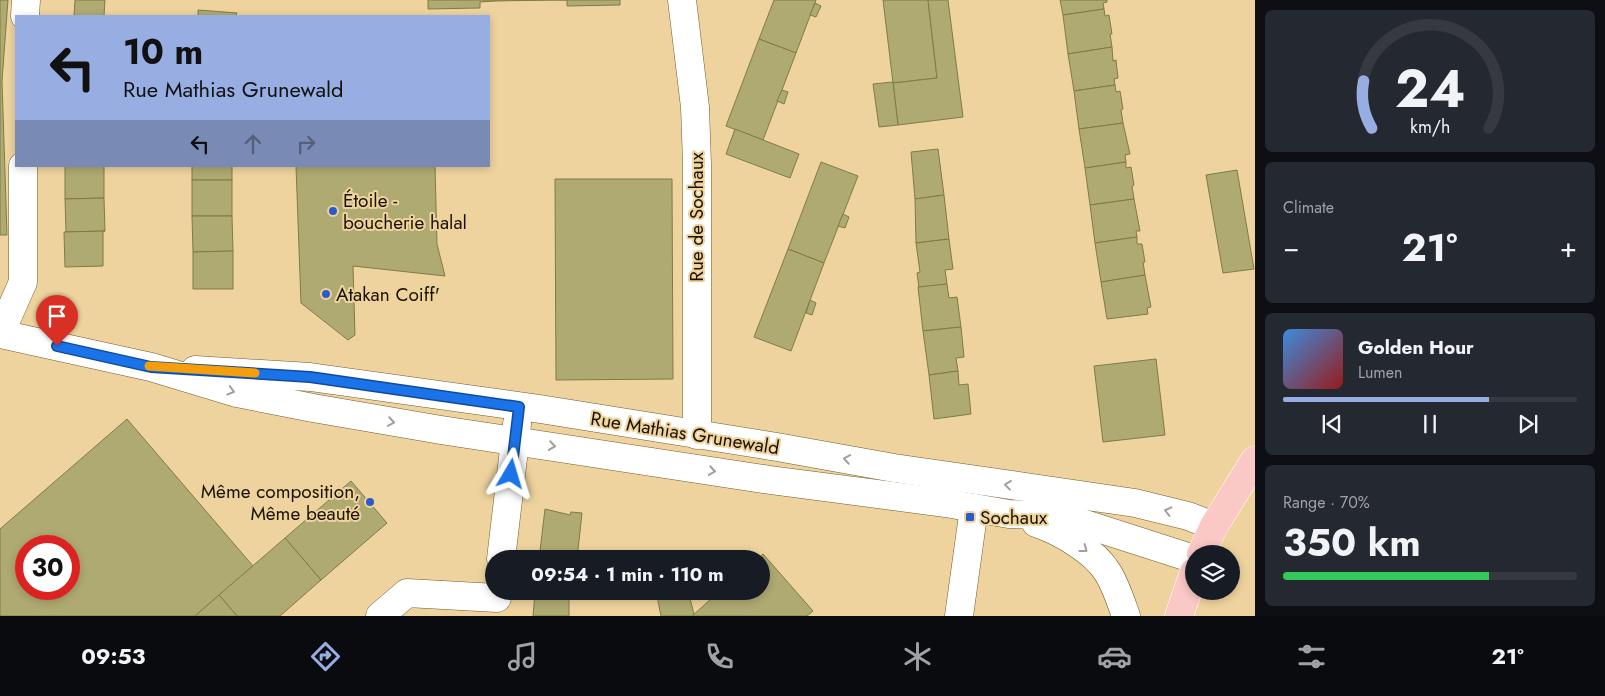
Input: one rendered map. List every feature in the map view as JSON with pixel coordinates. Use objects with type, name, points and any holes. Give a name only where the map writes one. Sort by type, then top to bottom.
[{"type":"main road","points":[[1205,545],[1214,526],[1247,486],[1255,460]]},
{"type":"main road","points":[[1178,616],[1185,597]]},
{"type":"street","points":[[25,15],[26,0]]},
{"type":"street","name":"Rue de Sochaux","points":[[682,0],[695,107],[697,435]]},
{"type":"street","points":[[0,334],[23,282],[23,167]]},
{"type":"street","name":"Rue Mathias Grunewald","points":[[0,334],[151,367],[237,393],[431,428],[770,480],[1009,514],[1060,516],[1185,556]]},
{"type":"street","name":"Rue Mathias Grunewald","points":[[151,367],[310,377],[519,407],[894,468],[1135,502],[1188,516],[1214,526]]},
{"type":"street","points":[[502,550],[519,407]]},
{"type":"street","points":[[959,616],[974,508]]},
{"type":"street","name":"Rue Mathias Grunewald","points":[[1009,514],[1055,530],[1087,550],[1108,572],[1126,616]]},
{"type":"street","points":[[380,616],[407,593],[497,602]]},
{"type":"building","points":[[0,0],[8,0],[2,81],[7,235],[0,235]]},
{"type":"building","points":[[75,0],[105,0],[104,15],[74,15]]},
{"type":"building","points":[[428,0],[495,1],[480,2],[480,8],[428,9]]},
{"type":"building","points":[[495,0],[552,0],[495,1]]},
{"type":"building","points":[[567,0],[620,0],[620,5],[567,6]]},
{"type":"building","points":[[774,0],[816,0],[796,53],[759,39]]},
{"type":"building","points":[[883,0],[928,0],[937,78],[893,83]]},
{"type":"building","points":[[928,0],[948,0],[963,117],[898,125],[893,83],[937,78]]},
{"type":"building","points":[[1060,0],[1107,0],[1107,2],[1103,3],[1104,9],[1063,15]]},
{"type":"building","points":[[815,3],[821,6],[816,17],[810,15]]},
{"type":"building","points":[[1104,9],[1105,16],[1109,15],[1112,47],[1068,54],[1063,15]]},
{"type":"building","points":[[198,10],[237,13],[236,15],[198,15]]},
{"type":"building","points":[[759,39],[796,53],[763,140],[726,126]]},
{"type":"building","points":[[1112,47],[1113,61],[1116,60],[1118,78],[1114,79],[1115,85],[1074,91],[1068,54]]},
{"type":"building","points":[[893,82],[898,125],[879,127],[873,84]]},
{"type":"building","points":[[1115,85],[1116,92],[1120,91],[1123,123],[1079,129],[1074,91]]},
{"type":"building","points":[[782,90],[788,92],[784,104],[777,101]]},
{"type":"building","points":[[1123,123],[1130,154],[1125,155],[1126,162],[1085,168],[1079,129]]},
{"type":"building","points":[[735,129],[799,154],[790,178],[726,154]]},
{"type":"building","points":[[938,149],[944,195],[915,199],[911,152]]},
{"type":"building","points":[[821,162],[858,176],[824,263],[788,249]]},
{"type":"building","points":[[1126,162],[1126,168],[1131,167],[1134,199],[1090,205],[1085,168]]},
{"type":"building","points":[[65,167],[104,167],[104,198],[65,199]]},
{"type":"building","points":[[192,167],[232,167],[232,180],[192,180]]},
{"type":"building","points":[[296,167],[435,167],[437,244],[445,276],[353,266],[355,335],[348,340],[301,303]]},
{"type":"building","points":[[1237,170],[1254,269],[1223,273],[1206,175]]},
{"type":"building","points":[[555,179],[672,179],[673,379],[556,380]]},
{"type":"building","points":[[192,180],[232,180],[232,216],[192,216]]},
{"type":"building","points":[[944,195],[949,239],[916,243],[915,199]]},
{"type":"building","points":[[104,198],[105,231],[66,232],[65,199]]},
{"type":"building","points":[[1134,199],[1140,231],[1136,231],[1137,237],[1095,243],[1090,205]]},
{"type":"building","points":[[843,214],[849,217],[845,228],[838,226]]},
{"type":"building","points":[[192,216],[232,216],[233,251],[193,252]]},
{"type":"building","points":[[105,231],[103,232],[103,266],[65,267],[64,232]]},
{"type":"building","points":[[1137,237],[1137,244],[1142,244],[1145,275],[1101,282],[1095,243]]},
{"type":"building","points":[[949,239],[953,269],[945,270],[947,284],[919,288],[917,273],[920,272],[916,243]]},
{"type":"building","points":[[788,249],[824,263],[791,351],[754,337]]},
{"type":"building","points":[[233,251],[233,289],[193,289],[193,252]]},
{"type":"building","points":[[1145,275],[1151,307],[1147,308],[1148,314],[1107,319],[1101,282]]},
{"type":"building","points":[[947,284],[949,298],[957,297],[961,327],[923,331],[918,287]]},
{"type":"building","points":[[810,300],[816,303],[812,315],[806,313]]},
{"type":"building","points":[[961,327],[964,357],[956,358],[958,371],[929,375],[923,331]]},
{"type":"building","points":[[1156,359],[1165,435],[1103,442],[1094,366]]},
{"type":"building","points":[[958,371],[959,385],[968,384],[971,414],[934,419],[929,375]]},
{"type":"building","points":[[127,419],[253,566],[195,616],[0,616],[0,529]]},
{"type":"building","points":[[351,481],[387,523],[321,580],[285,538]]},
{"type":"building","points":[[545,509],[570,515],[571,512],[582,513],[578,550],[540,550]]},
{"type":"building","points":[[285,538],[321,580],[280,616],[237,616],[219,595]]},
{"type":"building","points":[[770,562],[813,611],[807,616],[692,616],[710,600],[770,600]]},
{"type":"building","points":[[219,595],[237,616],[195,616]]},
{"type":"building","points":[[534,600],[569,600],[569,616],[533,616]]},
{"type":"building","points":[[658,600],[690,600],[694,614],[692,616],[661,616]]},
{"type":"slow traffic","points":[[149,366],[255,373]]},
{"type":"place","name":"Étoile - boucherie halal","points":[[333,211]]},
{"type":"place","name":"Atakan Coiff'","points":[[326,294]]},
{"type":"place","name":"Même composition, Même beauté","points":[[370,502]]},
{"type":"place","name":"Sochaux","points":[[970,517]]},
{"type":"route","points":[[57,346],[151,367],[310,377],[519,407],[511,474]]}]
